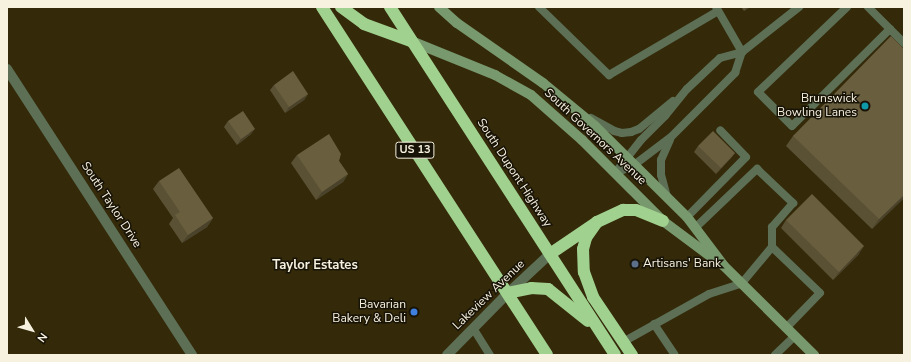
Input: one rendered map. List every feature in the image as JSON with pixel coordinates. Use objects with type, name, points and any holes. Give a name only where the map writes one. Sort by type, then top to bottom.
[{"type":"highway","name":"US 13","points":[[322,7],[508,293],[543,353]]},
{"type":"highway","points":[[341,7],[364,24],[411,41]]},
{"type":"highway","name":"South Dupont Highway","points":[[390,7],[615,355]]},
{"type":"highway","points":[[550,254],[597,222],[623,210],[636,210],[663,221]]},
{"type":"highway","points":[[597,222],[586,238],[582,249],[584,272],[593,297],[632,355]]},
{"type":"highway","points":[[508,293],[531,288],[548,289],[598,329]]},
{"type":"main road","name":"South Governors Avenue","points":[[439,7],[457,23],[543,83],[595,126],[687,217],[724,266]]},
{"type":"main road","name":"South Governors Avenue","points":[[411,41],[495,75],[532,95],[582,140],[663,221],[724,266],[814,355]]},
{"type":"street","name":"South Taylor Drive","points":[[7,69],[192,355]]},
{"type":"street","name":"Lakeview Avenue","points":[[447,355],[508,293],[550,254]]},
{"type":"lane","points":[[539,7],[609,75],[717,9],[742,52],[735,73],[672,137],[634,165],[615,173]]},
{"type":"lane","points":[[568,104],[614,131],[626,132],[639,129],[687,89],[720,58],[742,52],[799,7]]},
{"type":"lane","points":[[847,7],[758,92],[792,126],[890,29]]},
{"type":"lane","points":[[868,7],[904,43]]},
{"type":"lane","points":[[615,173],[626,157],[665,116],[687,89]]},
{"type":"lane","points":[[687,217],[746,156],[720,130]]},
{"type":"lane","points":[[667,197],[661,175],[661,160],[672,137]]},
{"type":"lane","points":[[623,342],[708,294],[742,283],[772,247],[772,227],[792,204],[757,169],[695,228]]},
{"type":"lane","points":[[772,247],[820,293],[786,328]]},
{"type":"lane","points":[[654,324],[676,355]]},
{"type":"lane","points":[[473,328],[490,355]]},
{"type":"lane","points":[[775,355],[795,336]]},
{"type":"building","name":"Brunswick Bowling Lanes","points":[[891,36],[904,49],[904,195],[879,219],[793,136]]},
{"type":"building","points":[[293,71],[308,94],[289,107],[274,85]]},
{"type":"building","points":[[243,111],[255,129],[241,139],[228,121]]},
{"type":"building","points":[[713,131],[735,153],[721,168],[698,146]]},
{"type":"building","points":[[329,134],[341,154],[339,161],[348,174],[322,192],[297,155]]},
{"type":"building","points":[[179,168],[213,218],[188,235],[175,215],[180,212],[159,181]]},
{"type":"building","points":[[812,194],[864,246],[839,272],[786,220]]},
{"type":"place","name":"Brunswick Bowling Lanes","points":[[865,106]]},
{"type":"place","name":"Artisans' Bank","points":[[635,264]]},
{"type":"place","name":"Bavarian Bakery & Deli","points":[[414,312]]},
{"type":"district","name":"Taylor Estates","points":[[315,265]]}]
